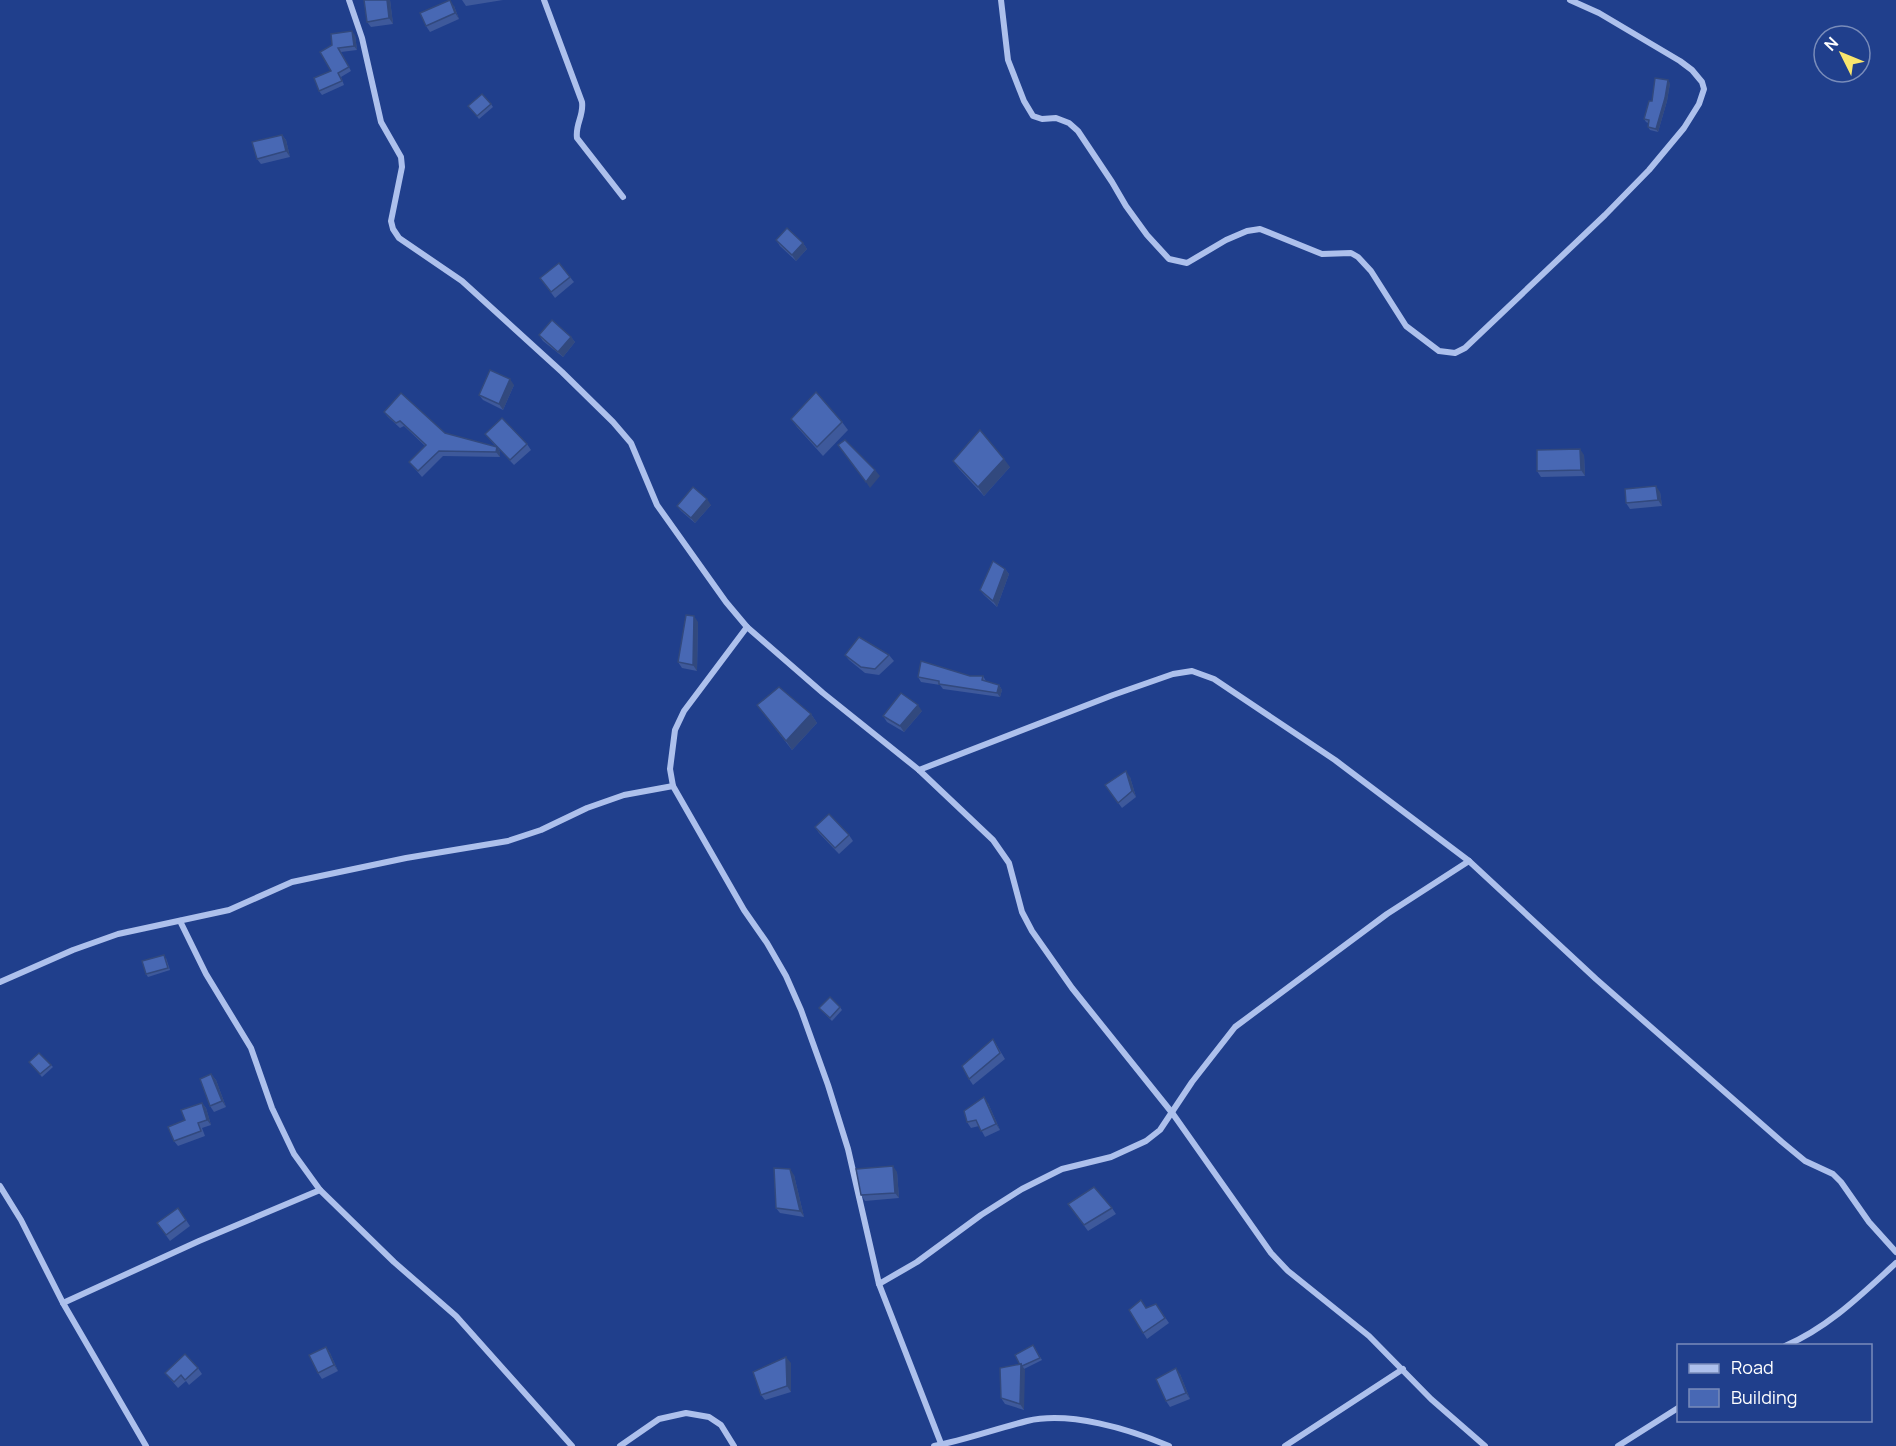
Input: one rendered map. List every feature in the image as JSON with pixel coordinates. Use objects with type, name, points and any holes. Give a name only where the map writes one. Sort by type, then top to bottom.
[{"type":"street","points":[[349,0],[362,38],[381,122],[401,157],[402,167],[391,221],[399,238],[480,296],[613,422],[631,443],[657,505],[726,602],[747,627],[823,693],[920,770],[998,848],[1009,863],[1022,912],[1032,931],[1072,988],[1173,1114],[1271,1253],[1288,1272],[1370,1336],[1431,1399],[1485,1446]]},
{"type":"street","points":[[544,0],[582,102],[584,111],[576,130],[578,138],[623,197]]},
{"type":"street","points":[[1001,0],[1008,60],[1024,101],[1033,116],[1042,119],[1056,118],[1069,123],[1078,131],[1126,206],[1147,235],[1169,259],[1187,263],[1226,240],[1246,231],[1260,229],[1323,254],[1352,253],[1371,271],[1406,326],[1439,351],[1455,353],[1466,348],[1649,170],[1684,128],[1703,96],[1702,82],[1680,61],[1599,13],[1570,0]]},
{"type":"street","points":[[747,627],[684,711],[675,730],[670,769],[673,786],[744,910],[786,976],[801,1010],[848,1149],[879,1284],[942,1445]]},
{"type":"street","points":[[920,770],[1173,674],[1192,671],[1214,679],[1300,735],[1469,861],[1596,979],[1782,1142],[1805,1161],[1833,1174],[1869,1222],[1896,1252]]},
{"type":"street","points":[[0,982],[73,950],[118,934],[229,910],[292,882],[312,876],[508,841],[541,830],[587,808],[624,795],[673,786]]},
{"type":"street","points":[[879,1284],[917,1262],[1022,1188],[1062,1169],[1124,1153],[1146,1141],[1160,1130],[1173,1114],[1192,1082],[1235,1027],[1387,914],[1469,861]]},
{"type":"street","points":[[180,921],[206,974],[251,1048],[272,1108],[294,1154],[320,1190],[382,1251],[456,1316],[572,1446]]},
{"type":"street","points":[[0,1186],[21,1220],[63,1303],[146,1446]]},
{"type":"street","points":[[63,1303],[199,1241],[320,1190]]},
{"type":"street","points":[[1789,1344],[1827,1323],[1896,1263]]},
{"type":"street","points":[[1285,1446],[1402,1370]]},
{"type":"street","points":[[1618,1446],[1677,1409]]},
{"type":"street","points":[[620,1446],[659,1419],[687,1413],[709,1417],[721,1425],[734,1446]]},
{"type":"street","points":[[934,1446],[1027,1421],[1049,1418],[1072,1419],[1108,1427],[1169,1446]]},
{"type":"building","points":[[364,0],[387,0],[389,18],[367,22]]},
{"type":"building","points":[[450,0],[455,13],[426,26],[420,13]]},
{"type":"building","points":[[352,31],[354,46],[338,48],[349,67],[338,73],[342,81],[319,91],[314,78],[331,71],[320,52],[332,45],[331,34]]},
{"type":"building","points":[[1655,78],[1668,80],[1656,129],[1648,127],[1649,120],[1644,119],[1649,101],[1652,101]]},
{"type":"building","points":[[482,94],[491,104],[477,116],[468,106]]},
{"type":"building","points":[[282,135],[286,151],[257,159],[252,142]]},
{"type":"building","points":[[787,228],[803,243],[792,255],[776,240]]},
{"type":"building","points":[[559,263],[570,277],[551,292],[540,278]]},
{"type":"building","points":[[552,320],[571,337],[558,352],[539,335]]},
{"type":"building","points":[[490,370],[510,379],[499,404],[479,395]]},
{"type":"building","points":[[816,392],[842,422],[817,447],[791,419]]},
{"type":"building","points":[[401,393],[445,433],[497,447],[496,452],[439,451],[418,471],[409,462],[426,445],[400,421],[396,423],[384,412]]},
{"type":"building","points":[[502,418],[527,444],[510,460],[485,434]]},
{"type":"building","points":[[980,430],[1004,459],[978,487],[953,461]]},
{"type":"building","points":[[845,440],[875,470],[866,482],[838,445]]},
{"type":"building","points":[[1580,449],[1581,470],[1537,471],[1537,450]]},
{"type":"building","points":[[1656,486],[1658,500],[1626,503],[1625,489]]},
{"type":"building","points":[[693,487],[707,499],[691,518],[677,506]]},
{"type":"building","points":[[993,561],[1005,569],[993,601],[980,590]]},
{"type":"building","points":[[686,615],[694,616],[693,665],[678,662]]},
{"type":"building","points":[[859,637],[889,655],[875,669],[861,667],[845,655]]},
{"type":"building","points":[[921,661],[970,676],[983,676],[982,680],[999,685],[997,693],[939,684],[939,681],[918,677]]},
{"type":"building","points":[[779,687],[811,714],[786,741],[757,705]]},
{"type":"building","points":[[901,693],[918,705],[900,726],[883,716]]},
{"type":"building","points":[[1126,771],[1132,791],[1118,803],[1105,785]]},
{"type":"building","points":[[829,814],[849,835],[835,848],[815,827]]},
{"type":"building","points":[[164,955],[168,968],[146,974],[142,961]]},
{"type":"building","points":[[830,997],[840,1007],[830,1018],[819,1008]]},
{"type":"building","points":[[993,1039],[1000,1053],[969,1079],[962,1066]]},
{"type":"building","points":[[39,1053],[51,1065],[40,1074],[29,1062]]},
{"type":"building","points":[[211,1074],[222,1101],[210,1106],[200,1079]]},
{"type":"building","points":[[984,1097],[996,1124],[981,1131],[976,1120],[967,1122],[964,1111]]},
{"type":"building","points":[[202,1103],[207,1120],[198,1123],[201,1131],[174,1141],[168,1127],[185,1120],[181,1110]]},
{"type":"building","points":[[893,1166],[895,1193],[861,1195],[856,1169]]},
{"type":"building","points":[[774,1168],[790,1169],[800,1211],[776,1208]]},
{"type":"building","points":[[1094,1187],[1112,1208],[1084,1225],[1068,1204]]},
{"type":"building","points":[[178,1208],[186,1220],[166,1235],[157,1223]]},
{"type":"building","points":[[1141,1300],[1146,1308],[1156,1304],[1165,1318],[1143,1333],[1129,1310]]},
{"type":"building","points":[[1033,1345],[1040,1358],[1020,1365],[1015,1355]]},
{"type":"building","points":[[326,1347],[334,1365],[318,1373],[309,1355]]},
{"type":"building","points":[[185,1354],[198,1368],[185,1380],[181,1375],[174,1382],[165,1373]]},
{"type":"building","points":[[786,1357],[787,1386],[761,1395],[753,1372]]},
{"type":"building","points":[[1021,1364],[1020,1404],[1001,1398],[1000,1368]]},
{"type":"building","points":[[1176,1368],[1186,1393],[1166,1401],[1156,1379]]}]
